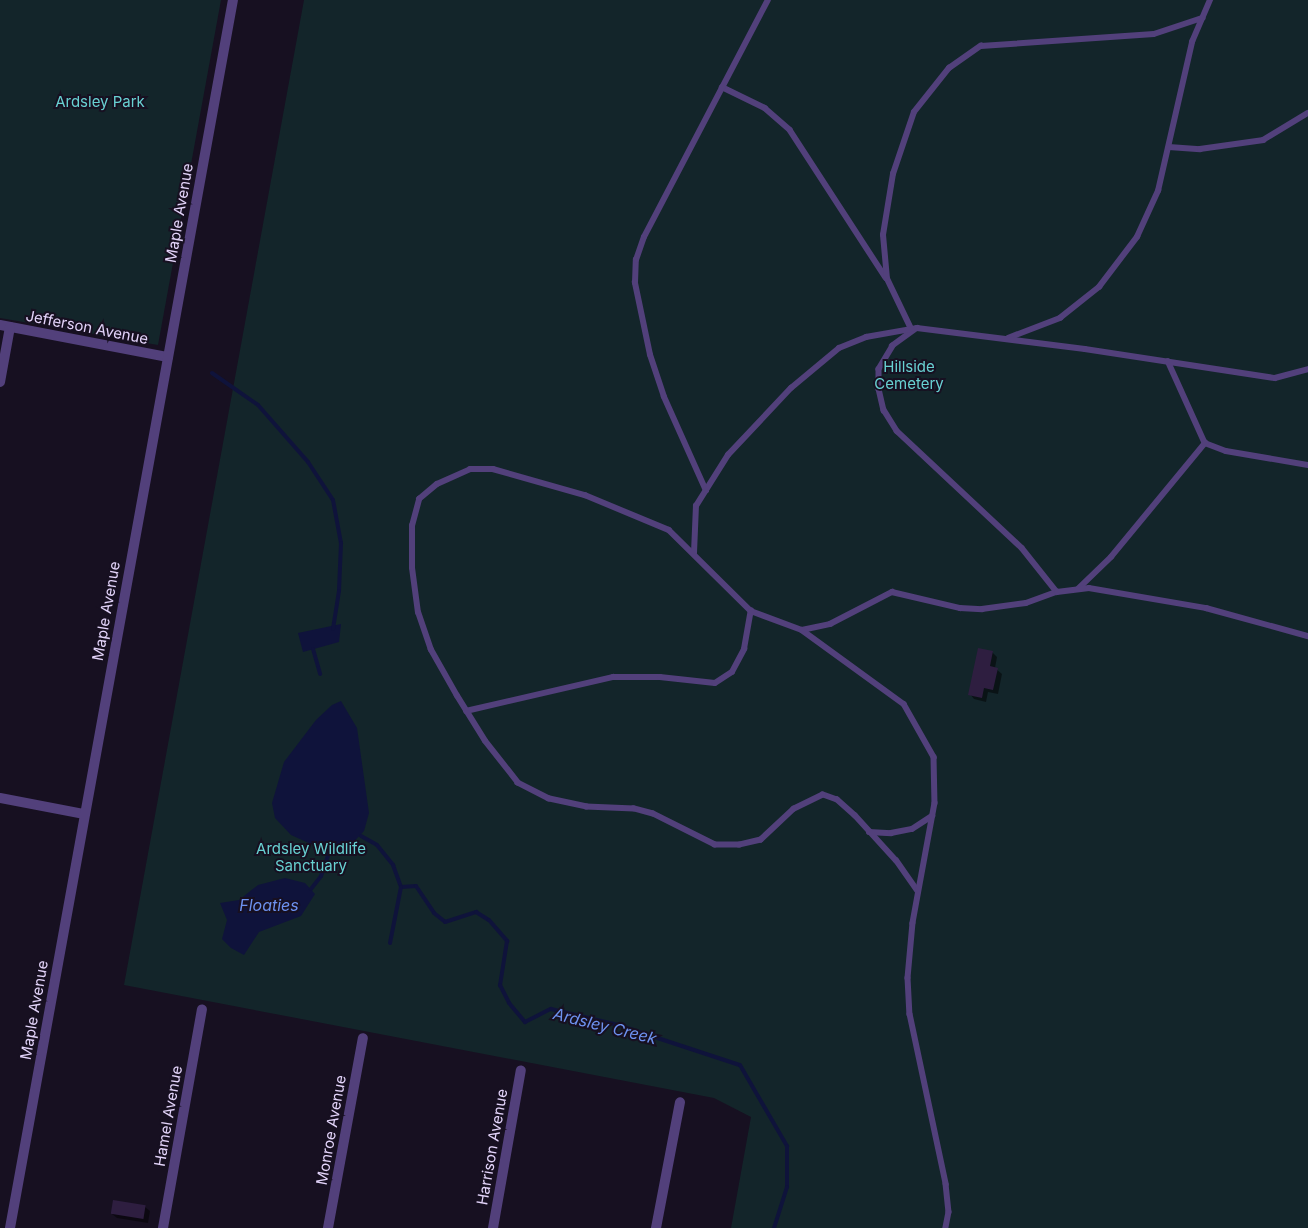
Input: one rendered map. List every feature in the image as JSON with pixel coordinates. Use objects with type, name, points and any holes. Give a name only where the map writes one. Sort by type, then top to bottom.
[{"type":"street","name":"Maple Avenue","points":[[10,1228],[233,0]]},
{"type":"street","name":"Jefferson Avenue","points":[[5,326],[168,357]]},
{"type":"street","points":[[0,382],[5,326]]},
{"type":"street","points":[[0,798],[84,814]]},
{"type":"street","name":"Hamel Avenue","points":[[163,1228],[202,1009]]},
{"type":"street","name":"Monroe Avenue","points":[[328,1228],[363,1038]]},
{"type":"street","name":"Harrison Avenue","points":[[493,1228],[521,1070]]},
{"type":"street","points":[[656,1228],[680,1102]]},
{"type":"lane","points":[[706,491],[664,398],[641,317],[635,283],[636,260],[644,236],[768,0]]},
{"type":"lane","points":[[1006,339],[1060,318],[1099,287],[1137,237],[1158,191],[1192,42],[1210,0]]},
{"type":"lane","points":[[888,279],[883,235],[892,174],[914,112],[949,68],[981,46],[1154,34],[1202,18]]},
{"type":"lane","points":[[722,87],[764,108],[790,130],[888,279],[914,329]]},
{"type":"lane","points":[[1169,148],[1200,149],[1263,140],[1308,113]]},
{"type":"lane","points":[[914,329],[893,346],[879,369],[879,389],[884,410],[897,432],[1022,548],[1057,592]]},
{"type":"lane","points":[[694,553],[696,506],[740,442],[790,388],[839,348],[866,336],[914,329],[1006,339],[1275,378],[1308,369]]},
{"type":"lane","points":[[1168,361],[1205,443],[1226,451],[1308,465]]},
{"type":"lane","points":[[1078,589],[1111,557],[1205,443]]},
{"type":"lane","points":[[918,892],[896,861],[869,832],[837,800],[823,795],[794,809],[761,840],[740,845],[715,845],[689,830],[634,808],[587,807],[549,799],[518,783],[466,711],[431,650],[418,613],[412,568],[412,526],[419,499],[437,484],[470,469],[493,468],[585,495],[669,530],[751,611],[802,630],[904,704],[934,757],[932,816],[918,892],[908,978],[910,1014],[946,1184],[949,1212],[946,1228]]},
{"type":"lane","points":[[802,630],[830,624],[892,592],[960,608],[982,609],[1026,603],[1057,592],[1089,588],[1206,608],[1308,636]]},
{"type":"lane","points":[[466,711],[613,677],[660,677],[715,683],[732,672],[744,649],[751,611]]},
{"type":"lane","points":[[869,832],[891,833],[912,829],[932,816]]},
{"type":"green space","name":"Ardsley Park","points":[[0,0],[221,0],[158,345],[0,318]]},
{"type":"green space","points":[[304,0],[1308,0],[1308,1228],[731,1228],[751,1117],[714,1098],[124,985]]},
{"type":"water","points":[[341,624],[339,642],[303,652],[298,633]]},
{"type":"water","points":[[341,701],[357,728],[369,813],[364,831],[345,851],[311,844],[291,835],[275,818],[272,803],[284,762],[316,720],[332,705]]},
{"type":"water","name":"Floaties","points":[[285,878],[305,883],[315,894],[301,916],[259,932],[244,955],[231,948],[222,939],[227,920],[220,903],[239,900],[258,885]]},
{"type":"building","points":[[978,648],[993,651],[990,666],[998,668],[993,690],[984,688],[982,698],[968,695]]},
{"type":"building","points":[[113,1200],[146,1205],[143,1219],[111,1214]]},
{"type":"waterway","name":"Ardsley Creek","points":[[212,373],[258,405],[308,462],[333,500],[341,543],[339,591],[333,629]]},
{"type":"waterway","points":[[313,649],[320,674]]},
{"type":"waterway","name":"Ardsley Creek","points":[[361,836],[377,845],[393,865],[401,887],[416,886],[434,913],[445,922],[476,912],[489,920],[507,941],[500,985],[509,1003],[525,1022],[551,1009],[618,1025],[740,1065],[787,1146],[787,1187],[774,1228]]},
{"type":"waterway","points":[[311,889],[321,876],[331,847]]},
{"type":"waterway","points":[[390,943],[401,887]]},
{"type":"park label","name":"Hillside Cemetery","points":[[909,374]]},
{"type":"park label","name":"Ardsley Wildlife Sanctuary","points":[[311,856]]}]
